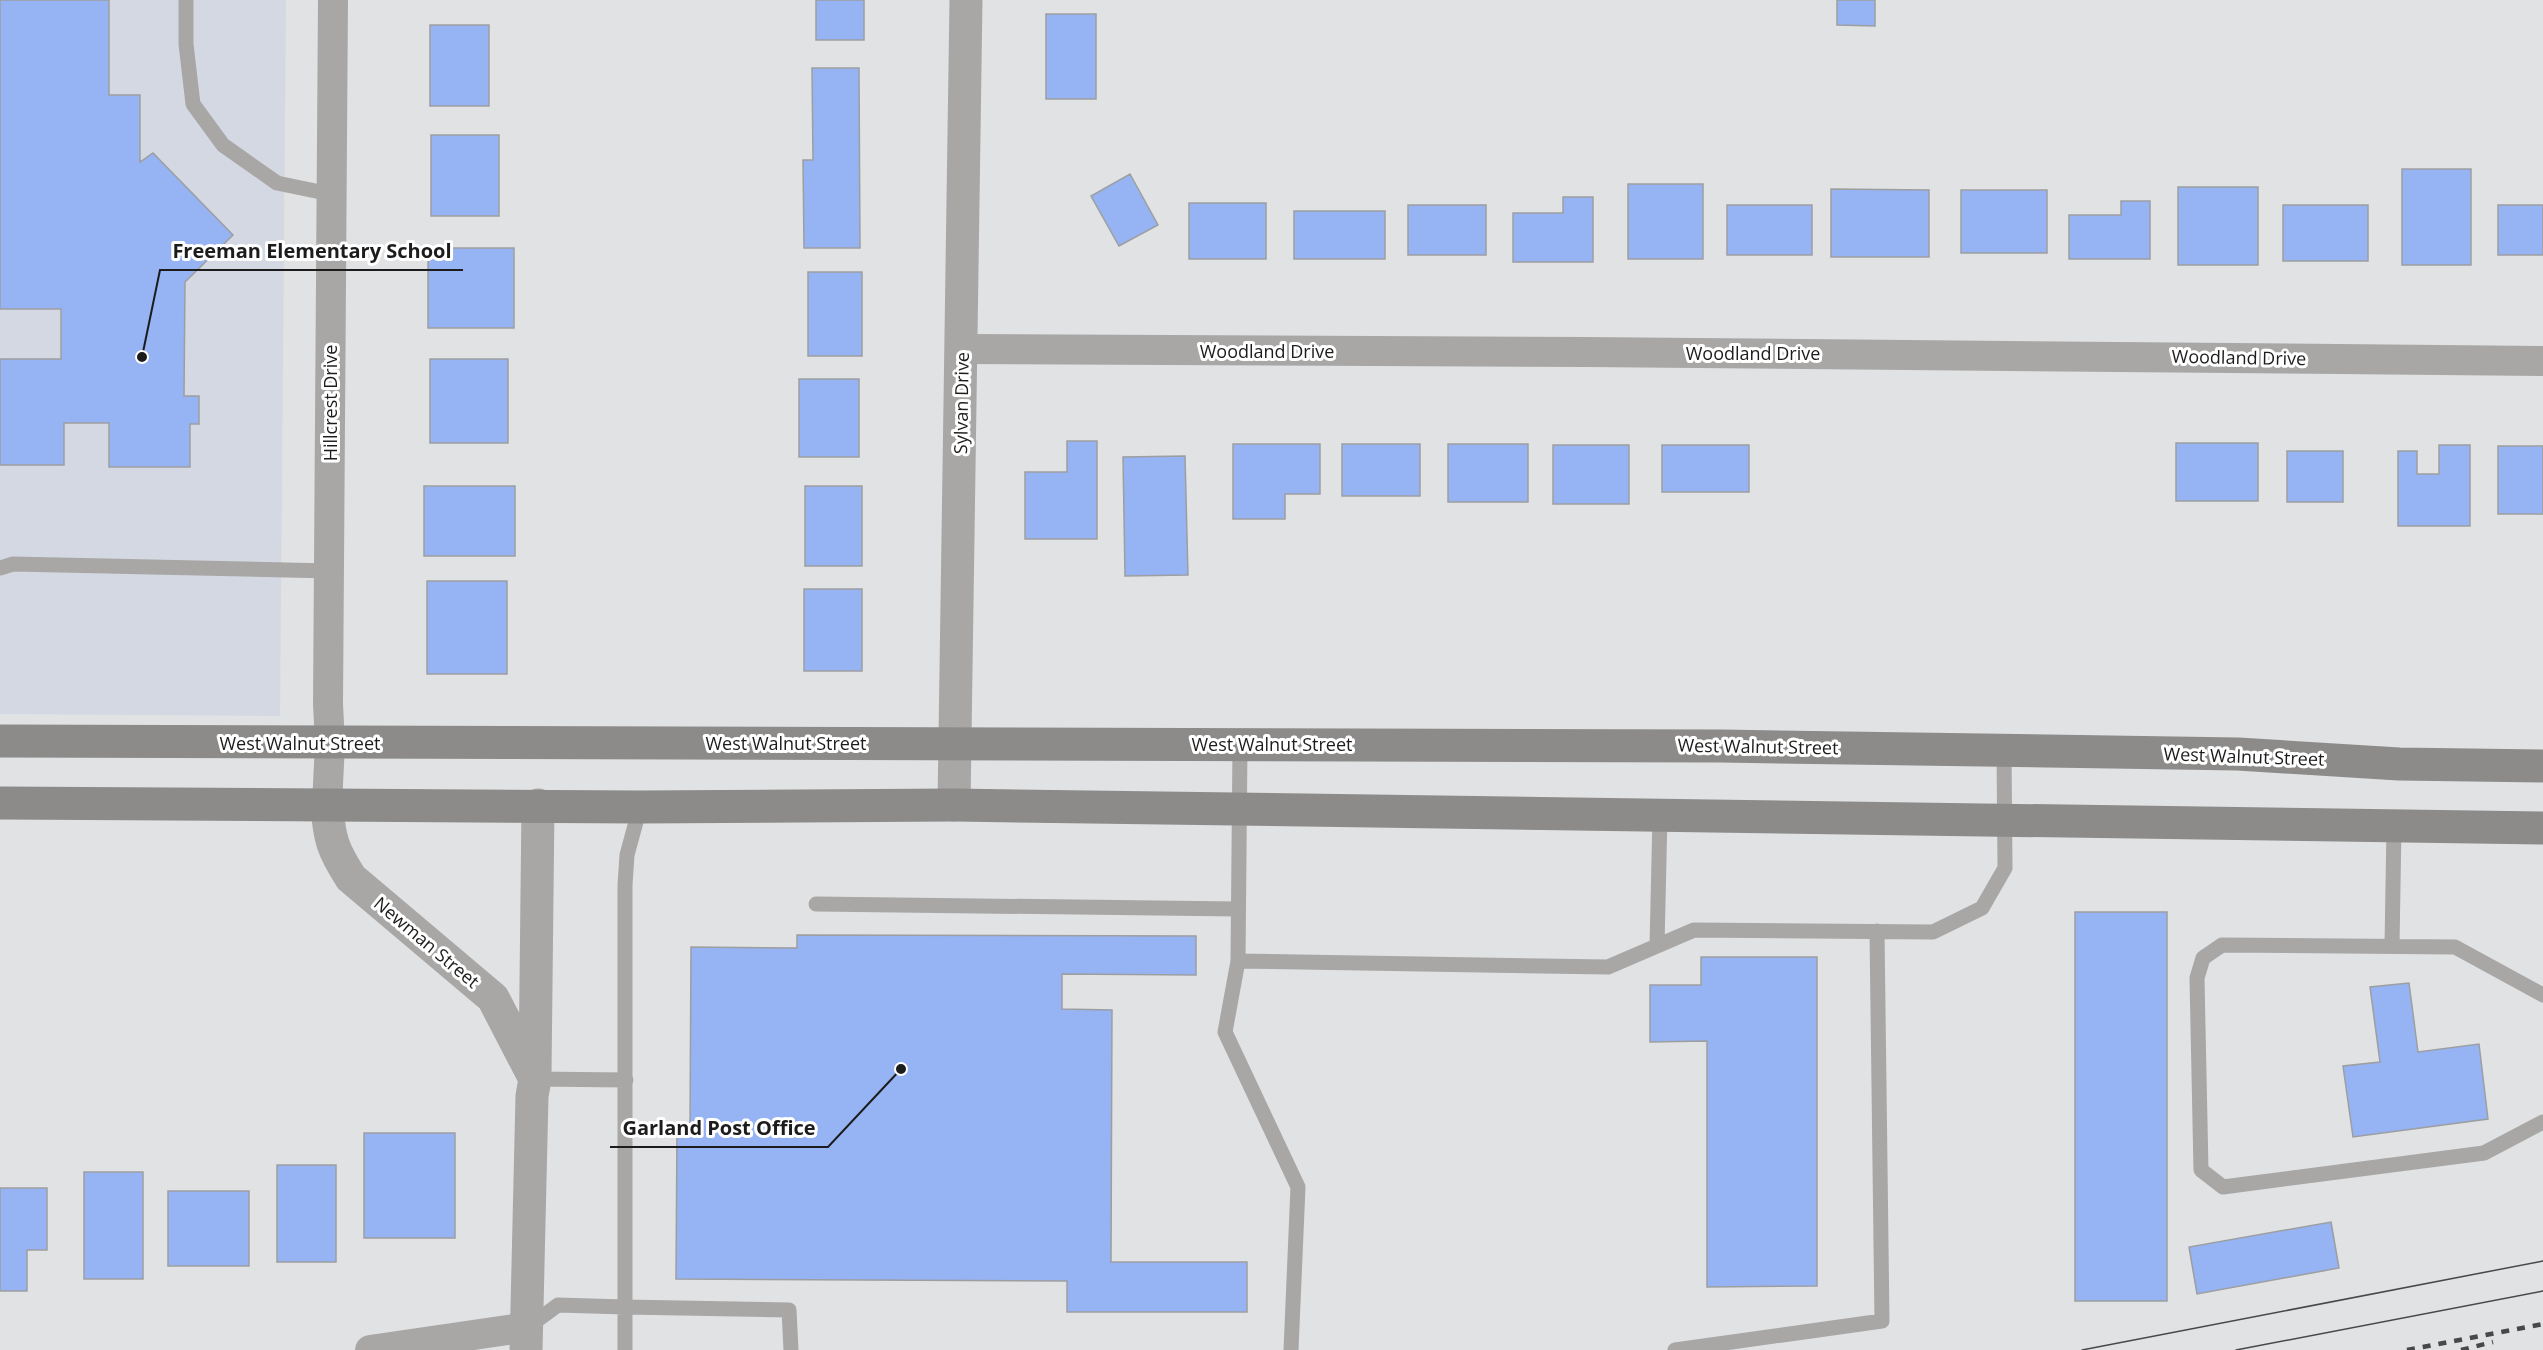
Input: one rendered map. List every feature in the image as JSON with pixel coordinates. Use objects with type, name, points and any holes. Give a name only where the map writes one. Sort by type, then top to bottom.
[{"type":"main road","name":"West Walnut Street","points":[[0,741],[1721,746],[2238,754],[2399,764],[2543,766]]},
{"type":"main road","points":[[0,803],[639,807],[954,806],[2543,828]]},
{"type":"main road","points":[[2394,826],[2416,837],[2543,843]]},
{"type":"street","name":"Hillcrest Drive","points":[[327,806],[330,743],[328,704],[330,194],[333,0]]},
{"type":"street","name":"Sylvan Drive","points":[[954,806],[966,0]]},
{"type":"street","name":"Woodland Drive","points":[[962,349],[1610,352],[2543,361]]},
{"type":"street","points":[[370,1350],[527,1339],[532,1096],[535,1078],[538,805]]},
{"type":"street","name":"Newman Street","points":[[327,806],[329,834],[335,853],[351,878],[493,998],[535,1078]]},
{"type":"lane","points":[[186,0],[186,44],[193,104],[224,145],[277,183],[330,194]]},
{"type":"lane","points":[[0,568],[14,564],[330,571]]},
{"type":"lane","points":[[1240,744],[1238,961],[1225,1032],[1298,1187],[1291,1350]]},
{"type":"lane","points":[[1238,961],[1608,967],[1694,930],[1933,932],[1982,908],[2005,868],[2004,750]]},
{"type":"lane","points":[[625,1350],[625,885],[627,855],[639,807]]},
{"type":"lane","points":[[1657,946],[1660,815]]},
{"type":"lane","points":[[2392,946],[2394,826]]},
{"type":"lane","points":[[816,904],[1238,909]]},
{"type":"lane","points":[[1675,1350],[1882,1321],[1877,931]]},
{"type":"lane","points":[[2543,995],[2455,947],[2222,945],[2203,958],[2197,978],[2201,1170],[2223,1187],[2484,1154],[2543,1122]]},
{"type":"lane","points":[[535,1078],[626,1080]]},
{"type":"lane","points":[[527,1339],[558,1305],[789,1311],[791,1350]]},
{"type":"shaded area","points":[[0,0],[286,0],[280,716],[0,714]]},
{"type":"building","points":[[0,0],[109,0],[109,95],[140,95],[140,162],[153,153],[233,235],[185,282],[184,396],[199,396],[199,424],[190,424],[190,467],[109,467],[109,423],[64,423],[64,465],[0,465],[0,359],[61,359],[61,309],[0,309]]},
{"type":"building","points":[[816,0],[864,0],[864,40],[816,40]]},
{"type":"building","points":[[1837,0],[1875,0],[1875,26],[1837,25]]},
{"type":"building","points":[[1046,14],[1096,14],[1096,99],[1046,99]]},
{"type":"building","points":[[430,25],[489,25],[489,106],[430,106]]},
{"type":"building","points":[[812,68],[859,68],[860,248],[804,248],[803,160],[813,160]]},
{"type":"building","points":[[431,135],[499,135],[499,216],[431,216]]},
{"type":"building","points":[[2402,169],[2471,169],[2471,265],[2402,265]]},
{"type":"building","points":[[1130,174],[1158,225],[1119,246],[1091,196]]},
{"type":"building","points":[[1628,184],[1703,184],[1703,259],[1628,259]]},
{"type":"building","points":[[2178,187],[2258,187],[2258,265],[2178,265]]},
{"type":"building","points":[[1831,189],[1929,190],[1929,257],[1831,257]]},
{"type":"building","points":[[1961,190],[2047,190],[2047,253],[1961,253]]},
{"type":"building","points":[[1563,197],[1593,197],[1593,262],[1513,262],[1513,213],[1563,213]]},
{"type":"building","points":[[2121,201],[2150,201],[2150,259],[2069,259],[2069,215],[2121,215]]},
{"type":"building","points":[[1189,203],[1266,203],[1266,259],[1189,259]]},
{"type":"building","points":[[1408,205],[1486,205],[1486,255],[1408,255]]},
{"type":"building","points":[[1727,205],[1812,205],[1812,255],[1727,255]]},
{"type":"building","points":[[2283,205],[2368,205],[2368,261],[2283,261]]},
{"type":"building","points":[[2498,205],[2543,205],[2543,255],[2498,255]]},
{"type":"building","points":[[1294,211],[1385,211],[1385,259],[1294,259]]},
{"type":"building","points":[[428,248],[514,248],[514,328],[428,328]]},
{"type":"building","points":[[808,272],[862,272],[862,356],[808,356]]},
{"type":"building","points":[[430,359],[508,359],[508,443],[430,443]]},
{"type":"building","points":[[799,379],[859,379],[859,457],[799,457]]},
{"type":"building","points":[[1067,441],[1097,441],[1097,539],[1025,539],[1025,472],[1067,472]]},
{"type":"building","points":[[2176,443],[2258,443],[2258,501],[2176,501]]},
{"type":"building","points":[[1233,444],[1320,444],[1320,494],[1285,494],[1285,519],[1233,519]]},
{"type":"building","points":[[1342,444],[1420,444],[1420,496],[1342,496]]},
{"type":"building","points":[[1448,444],[1528,444],[1528,502],[1448,502]]},
{"type":"building","points":[[1553,445],[1629,445],[1629,504],[1553,504]]},
{"type":"building","points":[[1662,445],[1749,445],[1749,492],[1662,492]]},
{"type":"building","points":[[2439,445],[2470,445],[2470,526],[2398,526],[2398,451],[2417,451],[2417,474],[2439,474]]},
{"type":"building","points":[[2498,446],[2543,446],[2543,514],[2498,514]]},
{"type":"building","points":[[2287,451],[2343,451],[2343,502],[2287,502]]},
{"type":"building","points":[[1185,456],[1188,575],[1125,576],[1123,457]]},
{"type":"building","points":[[424,486],[515,486],[515,556],[424,556]]},
{"type":"building","points":[[805,486],[862,486],[862,566],[805,566]]},
{"type":"building","points":[[427,581],[507,581],[507,674],[427,674]]},
{"type":"building","points":[[804,589],[862,589],[862,671],[804,671]]},
{"type":"building","points":[[2075,912],[2167,912],[2167,1301],[2075,1301]]},
{"type":"building","points":[[797,935],[1196,936],[1196,975],[1062,974],[1062,1009],[1112,1010],[1111,1262],[1247,1262],[1247,1312],[1067,1312],[1067,1281],[676,1279],[677,1129],[690,1129],[691,947],[797,948]]},
{"type":"building","points":[[1701,957],[1817,957],[1817,1286],[1707,1287],[1707,1041],[1650,1042],[1650,985],[1701,985]]},
{"type":"building","points":[[2409,983],[2418,1052],[2479,1044],[2488,1119],[2353,1137],[2343,1066],[2380,1062],[2370,987]]},
{"type":"building","points":[[364,1133],[455,1133],[455,1238],[364,1238]]},
{"type":"building","points":[[277,1165],[336,1165],[336,1262],[277,1262]]},
{"type":"building","points":[[84,1172],[143,1172],[143,1279],[84,1279]]},
{"type":"building","points":[[0,1188],[47,1188],[47,1250],[27,1250],[27,1291],[0,1291]]},
{"type":"building","points":[[168,1191],[249,1191],[249,1266],[168,1266]]},
{"type":"building","points":[[2331,1222],[2339,1268],[2197,1294],[2189,1247]]},
{"type":"tram line","points":[[2082,1350],[2543,1261]]},
{"type":"tram line","points":[[2236,1350],[2543,1291]]},
{"type":"railway","points":[[2407,1350],[2543,1324]]},
{"type":"railway","points":[[2461,1350],[2493,1342]]},
{"type":"place","name":"Freeman Elementary School","points":[[142,357]]},
{"type":"place","name":"Garland Post Office","points":[[901,1069]]}]
